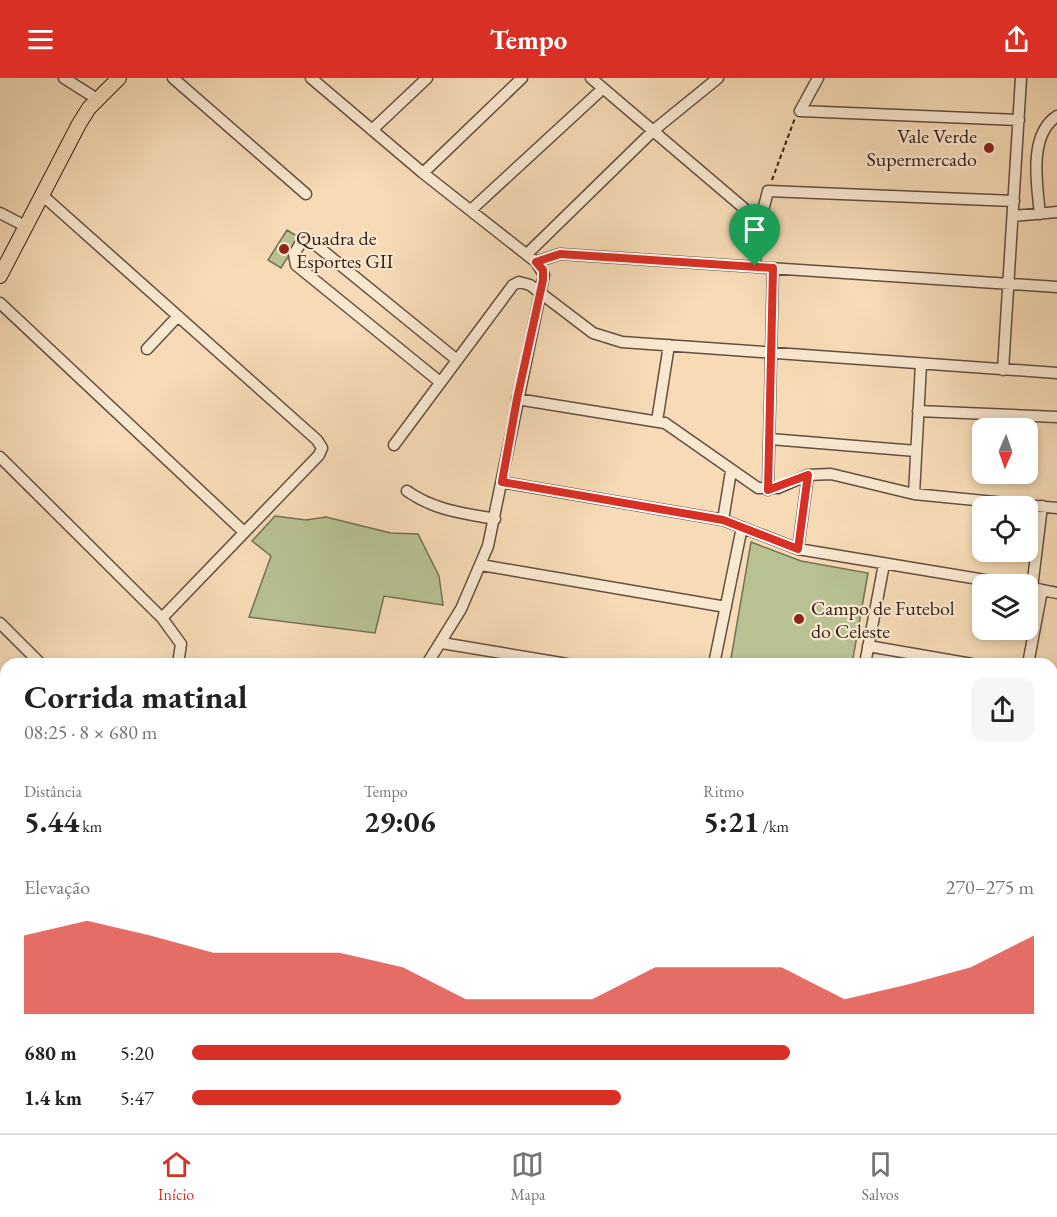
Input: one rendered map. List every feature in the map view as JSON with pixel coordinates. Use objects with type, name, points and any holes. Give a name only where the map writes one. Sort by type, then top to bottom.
[{"type":"main road","points":[[0,276],[79,124],[97,99],[119,78]]},
{"type":"street","points":[[64,78],[97,99]]},
{"type":"street","points":[[173,78],[306,194]]},
{"type":"street","points":[[372,130],[428,78]]},
{"type":"street","points":[[423,173],[522,78]]},
{"type":"street","points":[[591,78],[759,221]]},
{"type":"street","points":[[531,258],[654,130],[718,78]]},
{"type":"street","points":[[818,78],[800,111],[1019,120]]},
{"type":"street","points":[[1003,370],[1022,78]]},
{"type":"street","points":[[317,80],[423,173],[531,258],[544,275],[517,399],[495,519],[481,565],[442,643],[431,658]]},
{"type":"street","points":[[471,210],[598,93]]},
{"type":"street","points":[[1040,214],[1035,170],[1041,137],[1049,121],[1057,116]]},
{"type":"street","points":[[755,266],[759,221],[768,191],[1014,201]]},
{"type":"street","points":[[41,194],[317,440],[322,448],[319,455],[162,618]]},
{"type":"street","points":[[1014,216],[1057,212]]},
{"type":"street","points":[[0,213],[25,226]]},
{"type":"street","points":[[440,382],[296,265],[293,259],[296,250],[306,240],[311,241],[457,360]]},
{"type":"street","points":[[531,258],[560,254],[1057,288]]},
{"type":"street","points":[[768,490],[773,268]]},
{"type":"street","points":[[394,445],[513,285],[524,282],[593,333],[607,339],[1057,373]]},
{"type":"street","points":[[0,303],[244,532]]},
{"type":"street","points":[[147,349],[178,316]]},
{"type":"street","points":[[657,421],[669,345]]},
{"type":"street","points":[[914,494],[921,364]]},
{"type":"street","points":[[517,399],[657,421],[674,428],[747,483],[768,490],[808,475],[849,476],[914,494],[1057,508]]},
{"type":"street","points":[[918,411],[1057,417]]},
{"type":"street","points":[[770,439],[916,451]]},
{"type":"street","points":[[0,457],[162,618],[181,644],[179,658]]},
{"type":"street","points":[[723,520],[731,471]]},
{"type":"street","points":[[798,549],[808,475]]},
{"type":"street","points":[[502,482],[723,520],[798,549],[972,578]]},
{"type":"street","points":[[407,491],[423,503],[438,509],[495,519]]},
{"type":"street","points":[[1035,574],[1042,506]]},
{"type":"street","points":[[715,658],[742,527]]},
{"type":"street","points":[[866,658],[884,564]]},
{"type":"street","points":[[481,565],[726,607]]},
{"type":"street","points":[[1038,589],[1057,593]]},
{"type":"street","points":[[0,623],[35,658]]},
{"type":"street","points":[[1028,658],[1030,640]]},
{"type":"street","points":[[442,643],[515,658]]},
{"type":"street","points":[[868,646],[937,658]]},
{"type":"path","points":[[768,191],[785,141],[800,111]]},
{"type":"green space","name":"Quadra de Esportes GII","points":[[287,230],[300,238],[281,268],[268,260]]},
{"type":"green space","points":[[275,516],[306,520],[326,517],[391,533],[418,534],[439,576],[443,605],[384,596],[375,633],[249,617],[271,556],[252,541]]},
{"type":"green space","name":"Campo de Futebol do Celeste","points":[[751,542],[801,561],[868,573],[853,658],[731,658]]},
{"type":"place","name":"Vale Verde Supermercado","points":[[989,148]]},
{"type":"place","name":"Quadra de Esportes GII","points":[[284,249]]},
{"type":"place","name":"Campo de Futebol do Celeste","points":[[799,619]]},
{"type":"route","points":[[560,254],[755,266],[773,268],[768,490],[808,475],[798,549],[723,520],[502,482],[517,399],[544,275],[536,262],[546,256],[560,254]]}]
